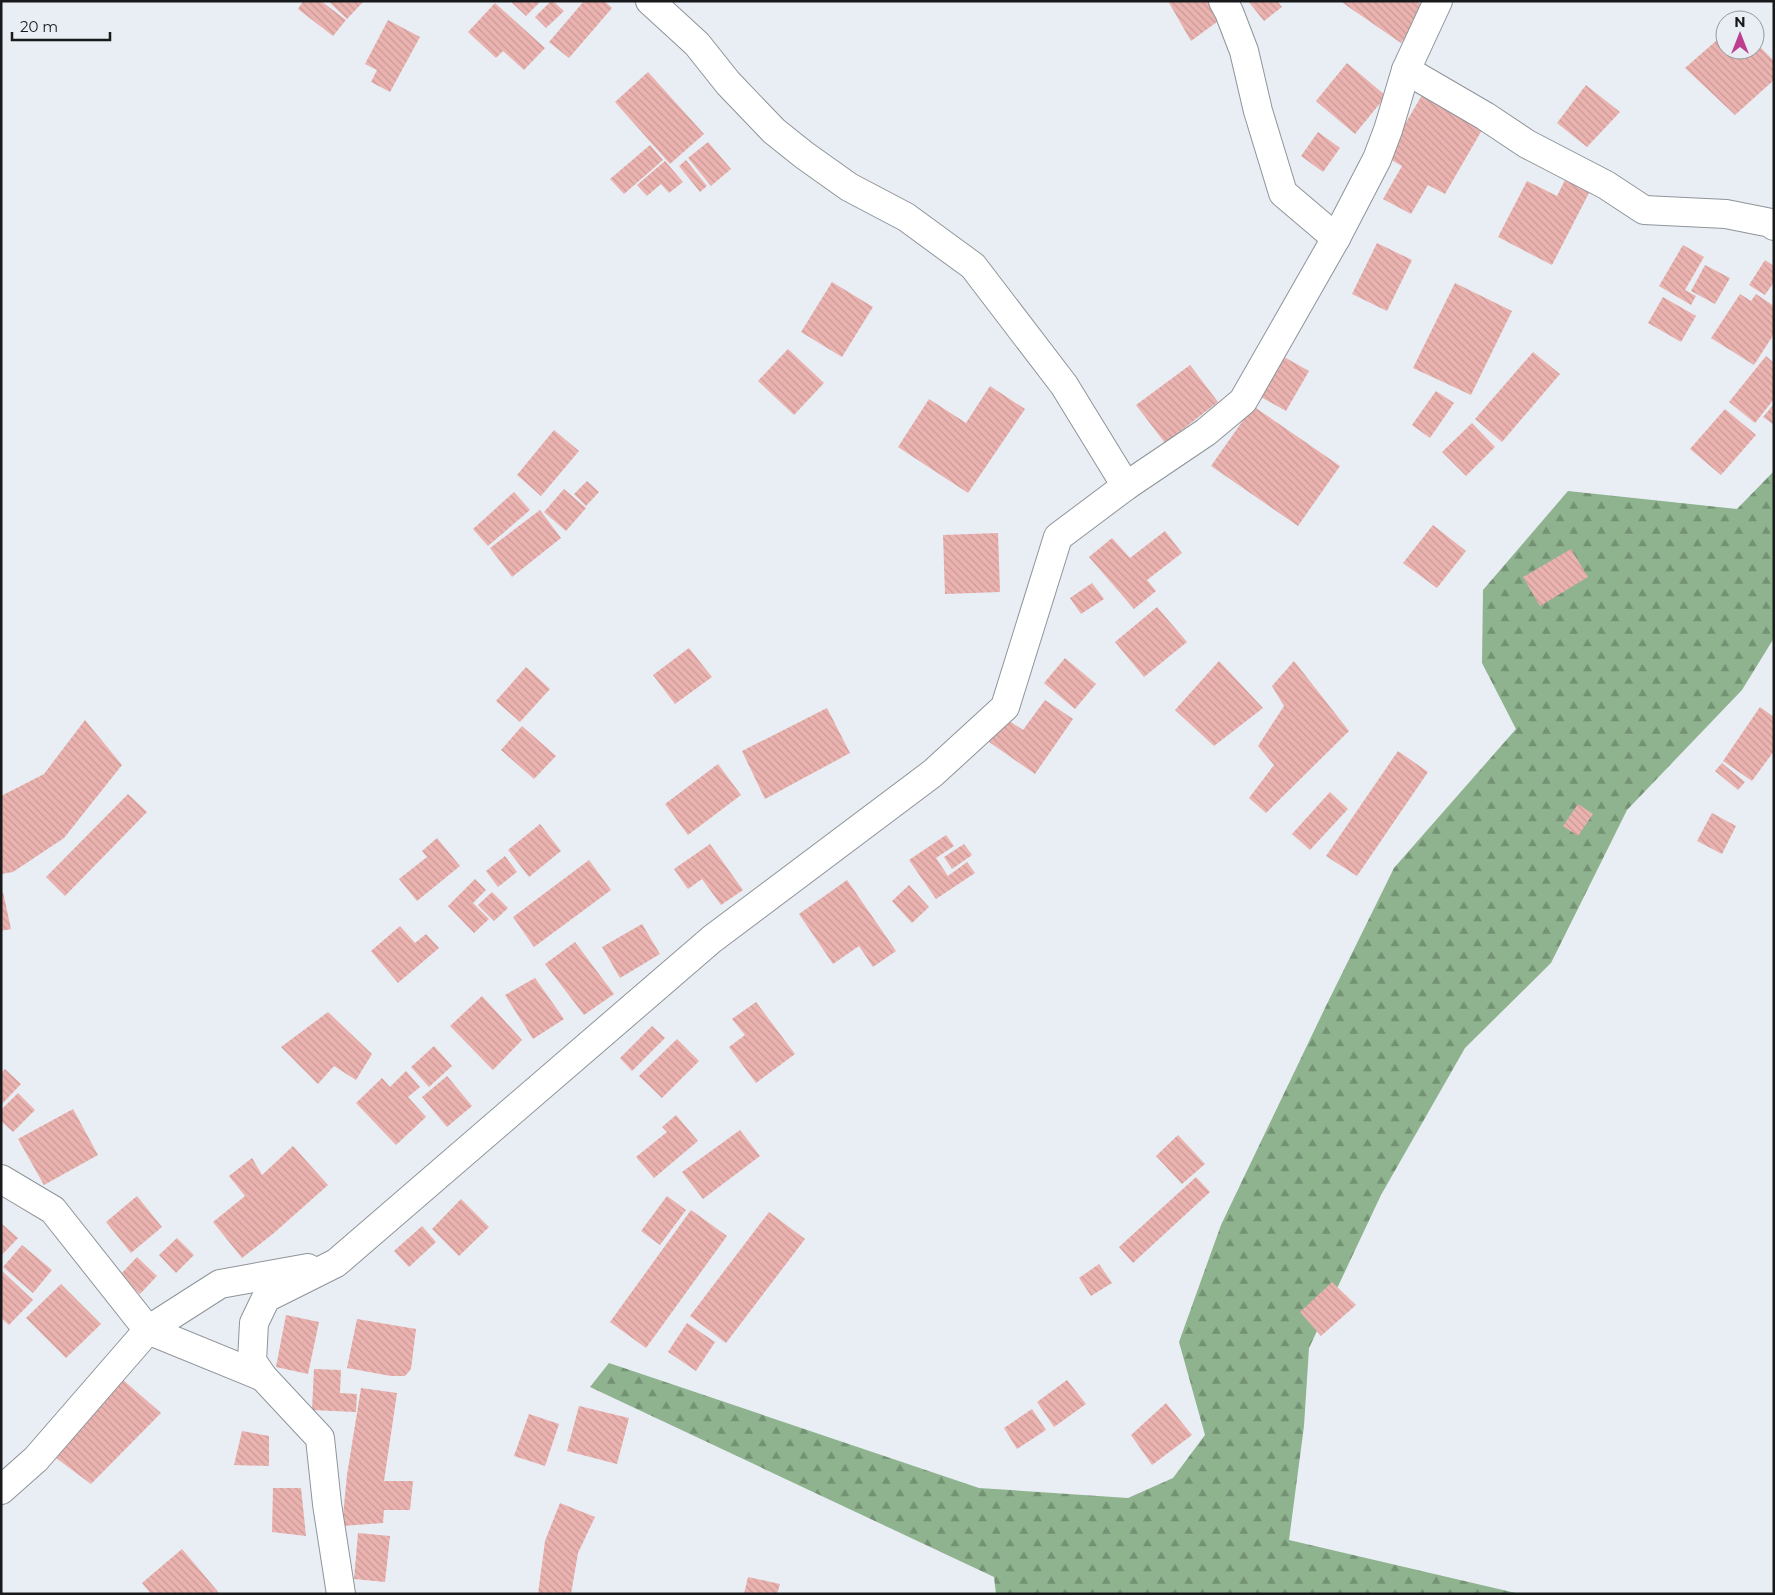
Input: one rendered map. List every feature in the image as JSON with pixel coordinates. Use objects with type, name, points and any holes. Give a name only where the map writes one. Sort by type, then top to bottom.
[{"type":"street","points":[[650,1],[697,44],[728,83],[774,131],[849,187],[906,217],[973,266],[1064,385],[1126,486]]},
{"type":"street","points":[[1223,1],[1244,51],[1258,111],[1283,193],[1336,238]]},
{"type":"street","points":[[341,1594],[327,1504],[320,1438],[263,1378],[252,1361],[254,1323],[266,1298],[336,1263],[712,939],[933,773],[1005,707],[1058,537],[1126,486],[1206,432],[1243,401],[1336,238],[1377,159],[1406,70],[1438,1]]},
{"type":"street","points":[[1406,70],[1485,116],[1527,144],[1606,185],[1644,210],[1726,214],[1770,222],[1774,226]]},
{"type":"street","points":[[1,1179],[53,1210],[148,1330],[263,1378]]},
{"type":"street","points":[[1,1490],[36,1460],[148,1330],[220,1284],[336,1263]]},
{"type":"green space","points":[[1774,471],[1774,638],[1742,690],[1627,810],[1551,963],[1465,1048],[1381,1195],[1309,1348],[1304,1426],[1289,1540],[1520,1594],[996,1594],[994,1577],[590,1387],[609,1363],[979,1488],[1128,1498],[1173,1478],[1205,1435],[1179,1342],[1221,1225],[1394,868],[1516,729],[1482,663],[1483,590],[1568,491],[1737,509]]},
{"type":"building","points":[[303,1],[321,1],[346,20],[333,36],[298,9]]},
{"type":"building","points":[[328,1],[364,1],[347,19]]},
{"type":"building","points":[[510,1],[541,1],[526,16]]},
{"type":"building","points":[[551,1],[564,11],[546,28],[535,17]]},
{"type":"building","points":[[584,1],[604,1],[612,8],[569,58],[549,42]]},
{"type":"building","points":[[1168,1],[1216,1],[1225,16],[1191,41]]},
{"type":"building","points":[[1248,1],[1277,1],[1282,7],[1264,21]]},
{"type":"building","points":[[1340,1],[1416,1],[1427,8],[1401,43]]},
{"type":"building","points":[[495,3],[545,48],[524,70],[503,51],[496,58],[468,32]]},
{"type":"building","points":[[388,20],[420,37],[390,92],[371,82],[377,70],[365,64]]},
{"type":"building","points":[[1715,42],[1715,60],[1765,60],[1765,52],[1774,61],[1774,80],[1735,115],[1685,68]]},
{"type":"building","points":[[1347,63],[1386,96],[1355,134],[1316,101]]},
{"type":"building","points":[[648,72],[704,134],[670,164],[615,102]]},
{"type":"building","points":[[1586,85],[1620,112],[1587,147],[1557,123]]},
{"type":"building","points":[[1422,95],[1482,130],[1445,194],[1428,185],[1411,214],[1383,199],[1402,166],[1386,157]]},
{"type":"building","points":[[1318,132],[1340,148],[1323,172],[1301,156]]},
{"type":"building","points":[[708,142],[731,169],[711,186],[688,158]]},
{"type":"building","points":[[650,145],[663,160],[624,194],[610,179]]},
{"type":"building","points":[[686,160],[707,186],[700,192],[679,166]]},
{"type":"building","points":[[665,161],[683,182],[669,193],[661,184],[647,196],[637,185]]},
{"type":"building","points":[[1566,178],[1590,191],[1552,265],[1498,237],[1527,181],[1557,196]]},
{"type":"building","points":[[1377,243],[1412,260],[1387,311],[1352,294]]},
{"type":"building","points":[[1683,245],[1704,257],[1685,290],[1696,296],[1691,305],[1659,286]]},
{"type":"building","points":[[1765,260],[1774,266],[1774,282],[1765,295],[1749,285]]},
{"type":"building","points":[[1705,265],[1730,278],[1715,304],[1691,291]]},
{"type":"building","points":[[832,282],[873,307],[842,357],[801,332]]},
{"type":"building","points":[[1455,283],[1512,311],[1471,395],[1413,368]]},
{"type":"building","points":[[1740,294],[1751,301],[1756,294],[1774,306],[1774,334],[1754,365],[1711,338]]},
{"type":"building","points":[[1663,297],[1696,316],[1681,342],[1648,323]]},
{"type":"building","points":[[788,349],[824,383],[794,415],[758,381]]},
{"type":"building","points":[[1533,352],[1560,374],[1502,442],[1475,419]]},
{"type":"building","points":[[1277,353],[1309,371],[1286,411],[1254,393]]},
{"type":"building","points":[[1766,356],[1774,363],[1774,399],[1755,423],[1729,402]]},
{"type":"building","points":[[1190,365],[1218,402],[1165,443],[1136,405]]},
{"type":"building","points":[[990,386],[1025,409],[968,493],[898,447],[929,399],[966,423]]},
{"type":"building","points":[[1436,391],[1454,403],[1430,438],[1412,425]]},
{"type":"building","points":[[1774,404],[1774,425],[1763,417]]},
{"type":"building","points":[[1253,406],[1340,466],[1298,526],[1211,466]]},
{"type":"building","points":[[1725,409],[1756,435],[1721,475],[1690,449]]},
{"type":"building","points":[[1472,423],[1495,447],[1466,476],[1442,452]]},
{"type":"building","points":[[554,430],[579,451],[541,496],[517,475]]},
{"type":"building","points":[[587,481],[599,492],[586,506],[574,494]]},
{"type":"building","points":[[564,489],[586,508],[566,531],[544,512]]},
{"type":"building","points":[[514,492],[530,510],[488,546],[473,529]]},
{"type":"building","points":[[540,510],[561,538],[512,577],[490,548]]},
{"type":"building","points":[[1433,525],[1466,551],[1437,588],[1403,563]]},
{"type":"building","points":[[1165,531],[1182,553],[1147,580],[1156,591],[1134,609],[1089,557],[1112,538],[1130,558]]},
{"type":"building","points":[[998,533],[1000,592],[945,594],[943,535]]},
{"type":"building","points":[[1571,549],[1588,577],[1540,606],[1523,577]]},
{"type":"building","points":[[1092,583],[1104,599],[1081,614],[1070,598]]},
{"type":"building","points":[[1157,607],[1187,642],[1144,677],[1115,642]]},
{"type":"building","points":[[689,648],[712,677],[675,704],[653,675]]},
{"type":"building","points":[[1065,658],[1096,684],[1075,709],[1044,683]]},
{"type":"building","points":[[1219,661],[1263,708],[1214,746],[1175,710]]},
{"type":"building","points":[[1294,661],[1349,731],[1266,813],[1249,798],[1274,765],[1258,746],[1284,706],[1272,686]]},
{"type":"building","points":[[526,667],[550,689],[520,722],[496,701]]},
{"type":"building","points":[[1045,700],[1073,719],[1035,774],[982,737],[999,714],[1023,730]]},
{"type":"building","points":[[1760,707],[1774,717],[1774,751],[1752,781],[1723,761]]},
{"type":"building","points":[[827,708],[850,753],[765,799],[742,751]]},
{"type":"building","points":[[85,720],[122,765],[64,838],[13,872],[1,874],[1,796],[44,774]]},
{"type":"building","points":[[522,726],[556,756],[534,779],[501,750]]},
{"type":"building","points":[[1398,751],[1428,772],[1357,876],[1326,856]]},
{"type":"building","points":[[1722,763],[1745,782],[1738,790],[1715,771]]},
{"type":"building","points":[[718,764],[741,795],[688,835],[665,804]]},
{"type":"building","points":[[1330,792],[1348,809],[1310,850],[1292,834]]},
{"type":"building","points":[[128,794],[147,812],[65,896],[46,877]]},
{"type":"building","points":[[1578,804],[1593,814],[1578,836],[1563,826]]},
{"type":"building","points":[[1712,813],[1736,826],[1722,854],[1697,841]]},
{"type":"building","points":[[540,824],[561,851],[529,877],[508,850]]},
{"type":"building","points":[[946,835],[954,846],[936,858],[948,876],[967,862],[975,873],[936,899],[909,860]]},
{"type":"building","points":[[437,838],[460,866],[417,901],[399,879],[427,857],[422,851]]},
{"type":"building","points":[[710,844],[743,890],[721,905],[702,879],[688,889],[674,869]]},
{"type":"building","points":[[964,844],[972,855],[952,869],[944,857]]},
{"type":"building","points":[[505,856],[517,872],[498,887],[486,871]]},
{"type":"building","points":[[589,860],[611,890],[534,947],[513,917]]},
{"type":"building","points":[[475,879],[486,890],[473,903],[489,919],[474,933],[448,906]]},
{"type":"building","points":[[847,880],[896,951],[873,967],[859,946],[833,964],[799,914]]},
{"type":"building","points":[[909,885],[929,907],[912,923],[892,901]]},
{"type":"building","points":[[3,892],[11,929],[1,931],[1,893]]},
{"type":"building","points":[[492,892],[508,908],[494,921],[478,905]]},
{"type":"building","points":[[642,924],[660,954],[620,978],[602,947]]},
{"type":"building","points":[[400,926],[415,943],[426,934],[439,948],[398,983],[371,951]]},
{"type":"building","points":[[575,942],[614,994],[584,1015],[545,964]]},
{"type":"building","points":[[535,978],[564,1019],[533,1039],[505,995]]},
{"type":"building","points":[[482,996],[522,1040],[493,1070],[450,1026]]},
{"type":"building","points":[[756,1002],[795,1054],[756,1083],[729,1047],[745,1035],[732,1019]]},
{"type":"building","points":[[328,1012],[372,1054],[356,1080],[334,1066],[318,1084],[281,1047]]},
{"type":"building","points":[[652,1026],[665,1038],[632,1071],[620,1058]]},
{"type":"building","points":[[677,1039],[699,1061],[662,1098],[639,1076]]},
{"type":"building","points":[[434,1046],[452,1066],[429,1087],[411,1067]]},
{"type":"building","points":[[5,1069],[21,1084],[1,1105],[1,1073]]},
{"type":"building","points":[[406,1071],[420,1087],[408,1097],[426,1117],[396,1145],[356,1103],[382,1078],[390,1087]]},
{"type":"building","points":[[447,1076],[472,1106],[447,1127],[422,1097]]},
{"type":"building","points":[[18,1093],[35,1110],[13,1132],[1,1121],[1,1110]]},
{"type":"building","points":[[73,1109],[98,1155],[44,1185],[18,1139]]},
{"type":"building","points":[[676,1115],[698,1141],[654,1178],[636,1157],[667,1132],[662,1127]]},
{"type":"building","points":[[740,1130],[760,1156],[703,1199],[682,1172]]},
{"type":"building","points":[[1178,1135],[1205,1164],[1182,1184],[1156,1156]]},
{"type":"building","points":[[293,1146],[328,1185],[274,1233],[242,1258],[213,1222],[245,1196],[229,1176],[252,1158],[262,1175]]},
{"type":"building","points":[[1196,1177],[1210,1192],[1133,1263],[1119,1247]]},
{"type":"building","points":[[137,1196],[162,1227],[131,1253],[106,1222]]},
{"type":"building","points":[[667,1196],[686,1210],[660,1245],[641,1231]]},
{"type":"building","points":[[461,1199],[489,1227],[459,1256],[432,1229]]},
{"type":"building","points":[[691,1210],[727,1236],[646,1348],[610,1322]]},
{"type":"building","points":[[769,1212],[805,1239],[726,1343],[690,1316]]},
{"type":"building","points":[[1,1223],[18,1238],[1,1256]]},
{"type":"building","points":[[422,1226],[436,1242],[409,1267],[394,1251]]},
{"type":"building","points":[[177,1238],[194,1255],[176,1273],[159,1255]]},
{"type":"building","points":[[22,1245],[52,1270],[33,1293],[3,1267]]},
{"type":"building","points":[[137,1257],[157,1276],[140,1294],[120,1275]]},
{"type":"building","points":[[1099,1264],[1112,1283],[1091,1296],[1079,1278]]},
{"type":"building","points":[[1,1270],[33,1300],[9,1325],[1,1318]]},
{"type":"building","points":[[1332,1282],[1356,1305],[1321,1336],[1300,1312]]},
{"type":"building","points":[[61,1284],[101,1324],[66,1358],[26,1318]]},
{"type":"building","points":[[286,1315],[319,1322],[308,1374],[276,1367]]},
{"type":"building","points":[[357,1319],[416,1329],[411,1369],[405,1376],[391,1376],[347,1368]]},
{"type":"building","points":[[687,1323],[715,1342],[696,1371],[668,1352]]},
{"type":"building","points":[[314,1369],[341,1370],[340,1393],[357,1394],[356,1412],[312,1410]]},
{"type":"building","points":[[122,1379],[161,1413],[91,1484],[52,1455]]},
{"type":"building","points":[[1067,1380],[1086,1404],[1054,1427],[1037,1402]]},
{"type":"building","points":[[361,1388],[397,1393],[384,1481],[413,1481],[410,1510],[384,1510],[383,1523],[342,1526],[347,1475]]},
{"type":"building","points":[[1166,1403],[1192,1435],[1152,1465],[1131,1435]]},
{"type":"building","points":[[579,1406],[629,1418],[617,1464],[567,1451]]},
{"type":"building","points":[[1032,1409],[1046,1430],[1017,1449],[1004,1428]]},
{"type":"building","points":[[529,1414],[559,1424],[545,1466],[514,1456]]},
{"type":"building","points":[[242,1431],[269,1436],[269,1466],[234,1465]]},
{"type":"building","points":[[273,1488],[301,1488],[306,1536],[272,1532]]},
{"type":"building","points":[[560,1503],[595,1517],[578,1553],[571,1594],[538,1594],[545,1541]]},
{"type":"building","points":[[358,1533],[390,1536],[385,1582],[354,1579]]},
{"type":"building","points":[[182,1549],[220,1594],[151,1594],[142,1583]]},
{"type":"building","points":[[748,1577],[780,1584],[777,1594],[744,1594]]}]
